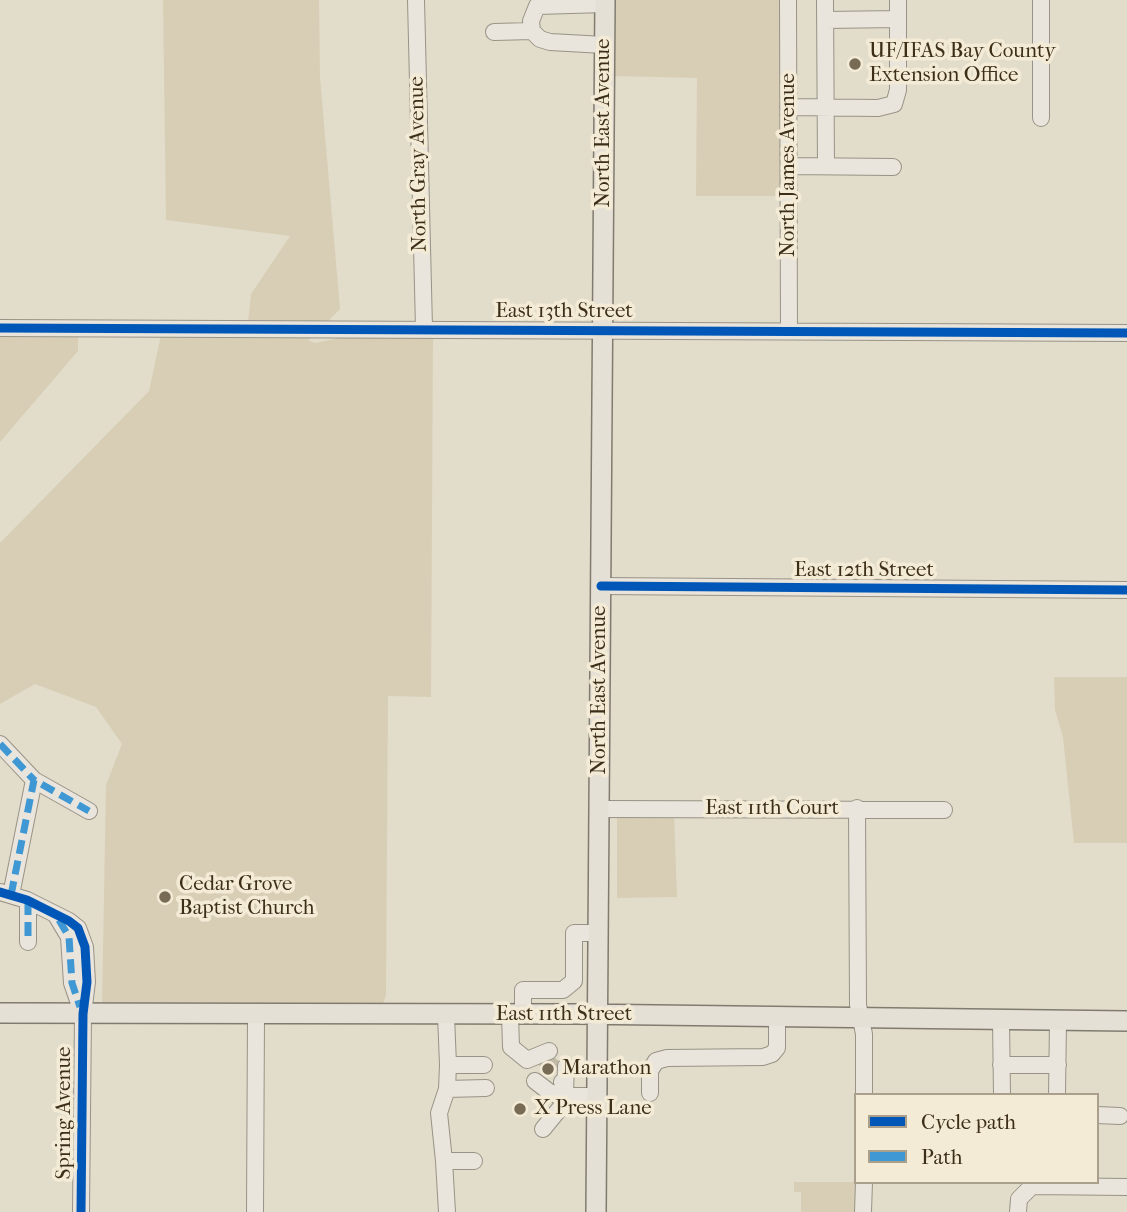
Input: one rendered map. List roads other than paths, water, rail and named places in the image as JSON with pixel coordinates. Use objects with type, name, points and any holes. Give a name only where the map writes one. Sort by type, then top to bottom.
[{"type":"main road","name":"North East Avenue","points":[[596,1212],[605,2]]},
{"type":"main road","name":"East 11th Street","points":[[0,1013],[597,1015],[1127,1021]]},
{"type":"street","name":"North Gray Avenue","points":[[416,0],[424,328]]},
{"type":"street","name":"North James Avenue","points":[[788,0],[789,331]]},
{"type":"street","points":[[825,0],[826,166]]},
{"type":"street","points":[[788,107],[878,108],[894,104],[898,90],[898,0]]},
{"type":"street","points":[[1041,0],[1041,118]]},
{"type":"street","points":[[604,44],[550,42],[540,39],[532,31],[532,12],[537,6],[605,2]]},
{"type":"street","points":[[825,20],[898,19]]},
{"type":"street","points":[[494,32],[532,31]]},
{"type":"street","points":[[789,166],[893,167]]},
{"type":"street","name":"East 13th Street","points":[[0,328],[1127,332]]},
{"type":"street","name":"East 12th Street","points":[[601,586],[1127,590]]},
{"type":"street","points":[[0,744],[34,780],[89,811]]},
{"type":"street","points":[[5,893],[34,780]]},
{"type":"street","points":[[857,808],[858,1004],[864,1034],[864,1093]]},
{"type":"street","name":"East 11th Court","points":[[600,809],[944,810]]},
{"type":"street","name":"Spring Avenue","points":[[5,893],[28,901],[78,928],[85,947],[87,982],[83,1014],[81,1212]]},
{"type":"street","points":[[28,901],[28,942]]},
{"type":"street","points":[[597,1096],[552,1094],[536,1064],[511,1047],[523,990],[564,990],[574,981],[574,933],[598,933]]},
{"type":"street","points":[[255,1212],[256,1015]]},
{"type":"street","points":[[446,1015],[447,1089],[439,1113],[447,1212]]},
{"type":"street","points":[[650,1093],[650,1071],[656,1061],[667,1058],[763,1057],[772,1054],[776,1048],[776,1018]]},
{"type":"street","points":[[1001,1020],[1002,1093]]},
{"type":"street","points":[[1057,1093],[1058,1020]]},
{"type":"street","points":[[448,1065],[484,1065]]},
{"type":"street","points":[[1001,1065],[1058,1065]]},
{"type":"street","points":[[542,1129],[568,1094],[563,1069]]},
{"type":"street","points":[[447,1089],[486,1088]]},
{"type":"street","points":[[1099,1115],[1120,1116]]},
{"type":"street","points":[[444,1161],[474,1161]]},
{"type":"street","points":[[863,1184],[863,1212]]},
{"type":"street","points":[[1018,1212],[1019,1199],[1032,1186],[1127,1187]]},
{"type":"tunnel","points":[[543,1058],[560,1073]]},
{"type":"place","name":"UF/IFAS Bay County Extension Office","points":[[855,64]]},
{"type":"place","name":"Cedar Grove Baptist Church","points":[[165,897]]},
{"type":"place","name":"Marathon","points":[[548,1069]]},
{"type":"place","name":"X Press Lane","points":[[520,1109]]}]
